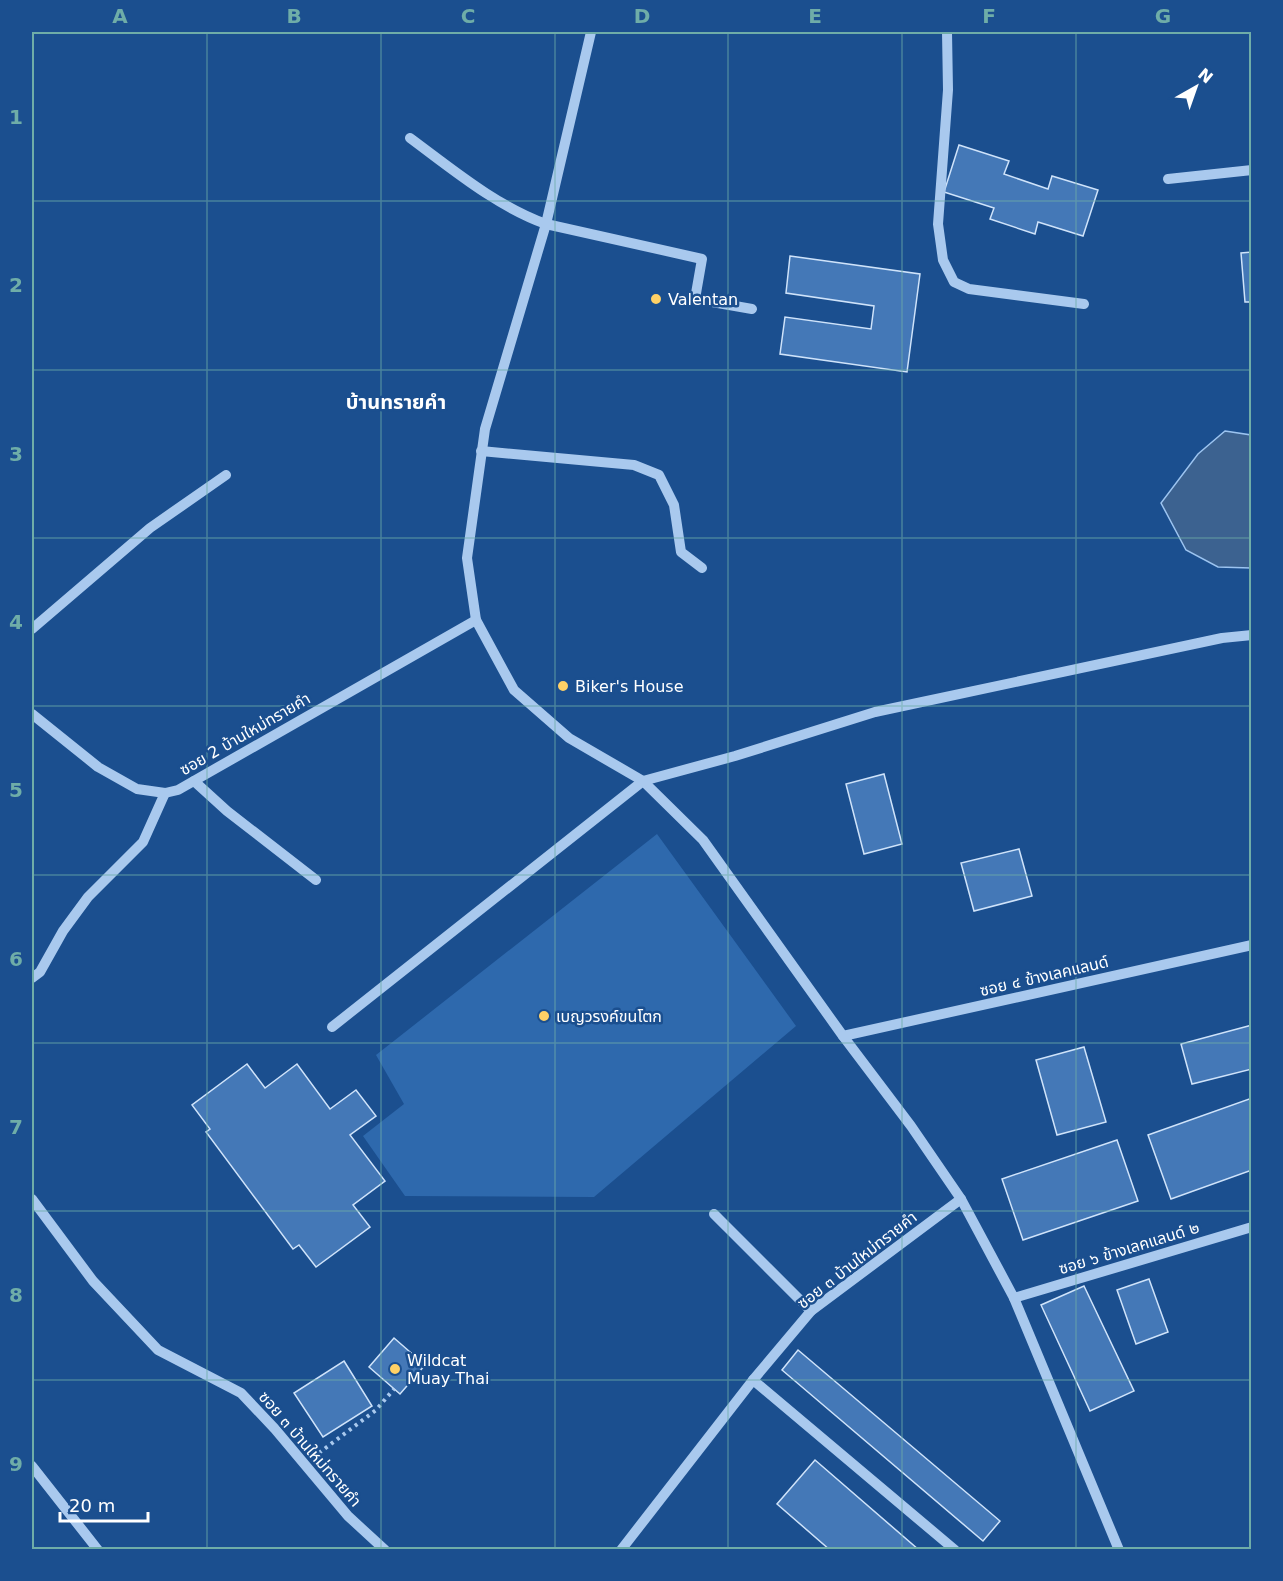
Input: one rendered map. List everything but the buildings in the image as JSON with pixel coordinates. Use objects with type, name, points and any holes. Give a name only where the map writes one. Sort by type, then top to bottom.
[{"type":"street","points":[[591,32],[546,224],[484,429],[467,558],[476,620],[514,690],[569,738],[643,781],[703,840],[843,1036],[911,1126],[961,1199],[1014,1298],[1119,1550]]},
{"type":"street","points":[[947,32],[948,90],[938,224],[943,261],[954,282],[969,289],[1084,304]]},
{"type":"street","points":[[410,138],[463,177],[523,216],[546,224],[702,260],[695,299],[752,309]]},
{"type":"street","points":[[1168,179],[1251,170]]},
{"type":"street","points":[[481,451],[634,465],[659,476],[674,505],[681,552],[702,568]]},
{"type":"street","points":[[32,629],[150,528],[226,475]]},
{"type":"street","name":"ซอย 2 บ้านใหม่ทรายคำ","points":[[165,793],[178,790],[476,620]]},
{"type":"street","points":[[332,1027],[643,781],[735,756],[875,712],[1222,638],[1251,635]]},
{"type":"street","points":[[32,714],[98,767],[137,789],[165,793],[143,842],[88,897],[63,931],[40,972],[32,978]]},
{"type":"street","points":[[194,781],[227,811],[316,880]]},
{"type":"street","name":"ซอย ๔ ข้างเลคแลนด์","points":[[843,1036],[1251,945]]},
{"type":"street","name":"ซอย ๓ บ้านใหม่ทรายคำ","points":[[621,1550],[753,1380],[811,1311],[961,1199]]},
{"type":"street","name":"ซอย ๓ บ้านใหม่ทรายคำ","points":[[32,1200],[93,1281],[158,1350],[241,1393],[348,1516],[385,1550]]},
{"type":"street","points":[[714,1215],[811,1311]]},
{"type":"street","name":"ซอย ๖ ข้างเลคแลนด์ ๒","points":[[1014,1298],[1251,1227]]},
{"type":"street","points":[[753,1380],[955,1550]]},
{"type":"street","points":[[32,1466],[98,1550]]},
{"type":"path","points":[[304,1464],[376,1410],[394,1389]]},
{"type":"shaded area","points":[[1225,431],[1251,435],[1251,568],[1218,567],[1186,550],[1161,503],[1198,454]]},
{"type":"shaded area","points":[[657,834],[796,1026],[594,1197],[405,1196],[363,1136],[404,1104],[376,1055]]},
{"type":"place","name":"Valentan","points":[[656,299]]},
{"type":"place","name":"Biker's House","points":[[563,686]]},
{"type":"place","name":"เบญวรงค์ขนโตก","points":[[544,1016]]},
{"type":"place","name":"Wildcat Muay Thai","points":[[395,1369]]},
{"type":"district","name":"บ้านทรายคำ","points":[[396,402]]}]
